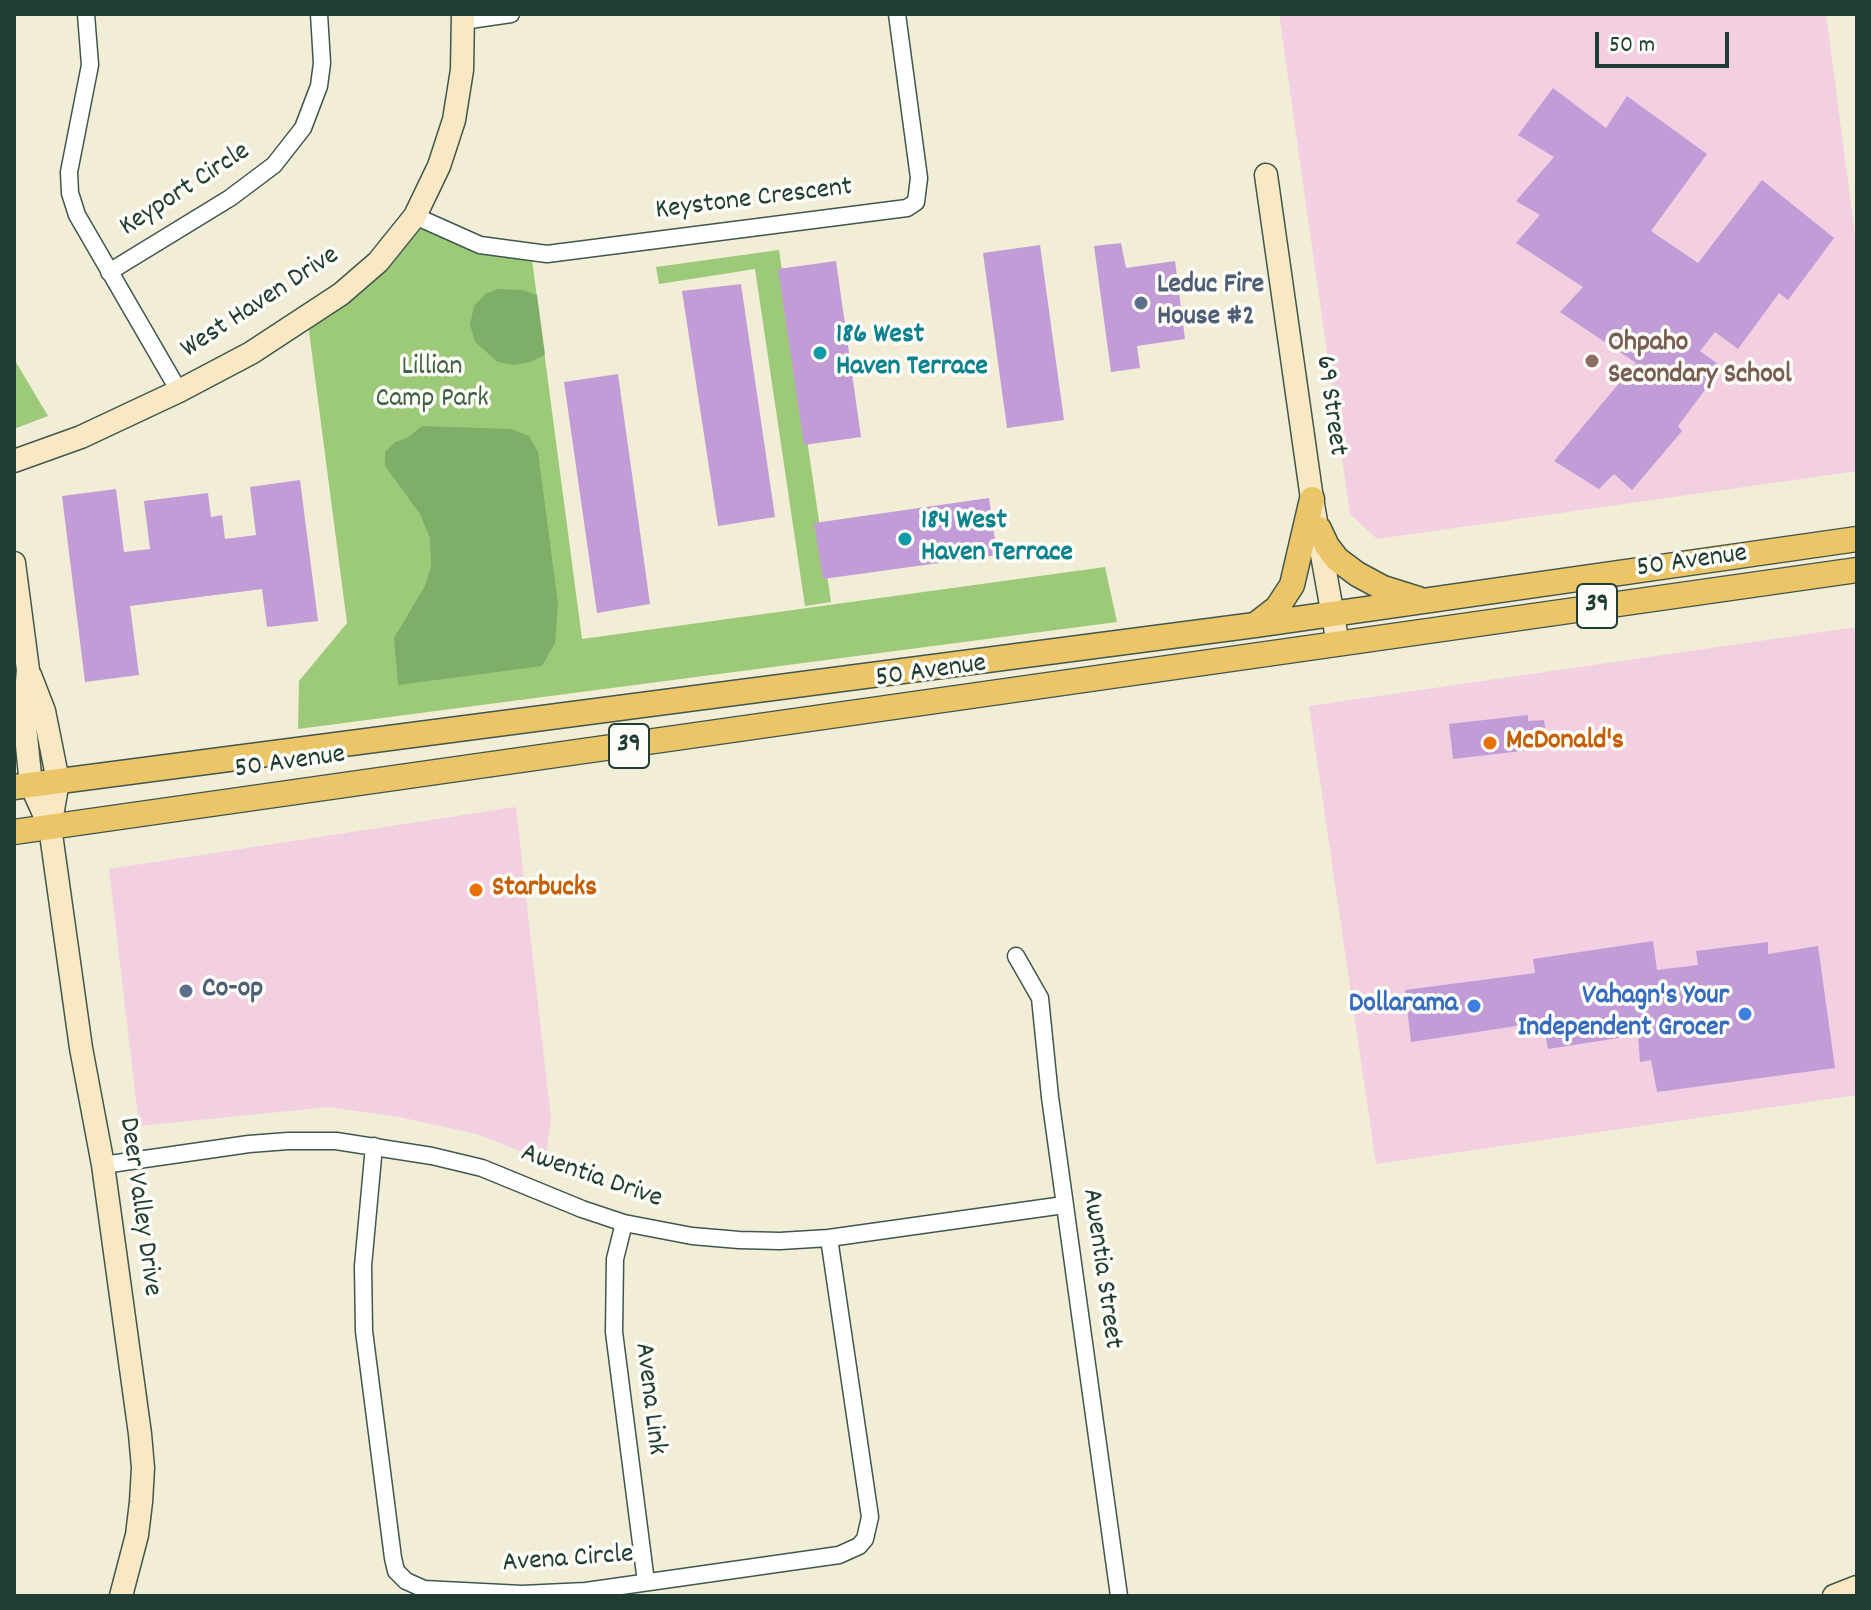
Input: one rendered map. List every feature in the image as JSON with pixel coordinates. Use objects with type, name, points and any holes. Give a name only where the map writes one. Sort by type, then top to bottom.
[{"type":"main road","points":[[1255,625],[1277,608],[1292,585],[1312,499]]},
{"type":"main road","points":[[1319,529],[1337,559],[1357,574],[1383,588],[1424,601]]},
{"type":"main road","name":"50 Avenue","points":[[22,786],[1255,625],[1857,539]]},
{"type":"main road","name":"50 Avenue","points":[[14,832],[1857,570]]},
{"type":"street","name":"Keyport Circle","points":[[86,14],[90,65],[69,172],[70,193],[77,215],[179,391]]},
{"type":"street","name":"Keyport Circle","points":[[109,272],[230,198],[274,165],[303,128],[319,86],[322,63],[319,14]]},
{"type":"street","points":[[463,17],[511,14]]},
{"type":"street","name":"Keystone Crescent","points":[[415,216],[480,245],[547,254],[907,208],[916,202],[919,178],[897,14]]},
{"type":"street","name":"West Haven Drive","points":[[14,461],[81,437],[251,353],[341,294],[378,262],[415,216],[439,166],[454,120],[462,70],[463,17]]},
{"type":"street","name":"69 Street","points":[[1266,175],[1312,499],[1338,644]]},
{"type":"street","points":[[14,563],[28,670],[22,786],[50,827]]},
{"type":"street","points":[[28,670],[44,711],[58,781],[50,827]]},
{"type":"street","name":"Deer Valley Drive","points":[[50,827],[81,1048],[103,1165],[143,1468],[137,1535],[121,1596]]},
{"type":"street","name":"Awentia Street","points":[[1016,956],[1040,998],[1064,1205],[1119,1596]]},
{"type":"street","name":"Awentia Drive","points":[[103,1165],[288,1141],[336,1141],[482,1168],[624,1223],[692,1236],[739,1240],[829,1238],[1064,1205]]},
{"type":"street","name":"Avena Circle","points":[[374,1146],[363,1266],[364,1331],[396,1571],[406,1581],[424,1589],[555,1593],[839,1555],[859,1546],[865,1539],[870,1517],[829,1238]]},
{"type":"street","name":"Avena Link","points":[[624,1223],[615,1259],[614,1332],[646,1582]]},
{"type":"street","points":[[1834,1596],[1857,1587]]},
{"type":"shaded area","name":"Ohpaho Secondary School","points":[[1279,14],[1826,14],[1857,250],[1857,471],[1377,539],[1350,514]]},
{"type":"shaded area","points":[[1857,627],[1857,1095],[1376,1164],[1309,706]]},
{"type":"shaded area","points":[[516,807],[551,1119],[545,1161],[477,1134],[399,1117],[329,1107],[139,1126],[109,869]]},
{"type":"green space","name":"Lillian Camp Park","points":[[415,216],[531,252],[582,639],[1105,567],[1117,622],[298,729],[299,681],[347,623],[307,316]]},
{"type":"green space","points":[[779,250],[831,602],[805,606],[755,269],[659,284],[656,267]]},
{"type":"green space","points":[[498,289],[523,290],[537,295],[545,355],[514,365],[498,362],[475,342],[470,325],[474,306],[485,294]]},
{"type":"green space","points":[[14,359],[48,416],[14,429]]},
{"type":"green space","points":[[422,426],[511,429],[529,436],[538,452],[558,604],[555,643],[542,666],[398,685],[394,638],[425,586],[431,567],[430,538],[420,514],[385,466],[385,452],[395,442],[407,438]]},
{"type":"building","name":"Ohpaho Secondary School","points":[[1553,88],[1606,128],[1627,96],[1707,154],[1651,231],[1698,263],[1762,180],[1834,238],[1788,300],[1779,293],[1738,349],[1715,332],[1700,351],[1722,367],[1678,426],[1682,431],[1632,490],[1614,474],[1599,489],[1554,461],[1636,363],[1560,312],[1583,287],[1516,243],[1540,215],[1516,201],[1554,157],[1518,135]]},
{"type":"building","name":"Leduc Fire House #2","points":[[1121,243],[1126,268],[1175,261],[1185,339],[1137,346],[1140,368],[1111,372],[1094,246]]},
{"type":"building","points":[[1040,245],[1064,420],[1007,428],[983,253]]},
{"type":"building","name":"186 West Haven Terrace","points":[[836,261],[861,437],[804,445],[778,269]]},
{"type":"building","points":[[741,284],[775,517],[718,526],[682,291]]},
{"type":"building","points":[[618,374],[650,604],[597,613],[564,382]]},
{"type":"building","points":[[300,480],[318,621],[267,627],[262,589],[130,606],[139,675],[85,682],[62,496],[116,489],[124,552],[150,549],[144,501],[208,493],[211,517],[222,515],[225,539],[256,535],[250,487]]},
{"type":"building","name":"184 West Haven Terrace","points":[[989,498],[997,555],[823,579],[814,523]]},
{"type":"building","name":"McDonald's","points":[[1528,715],[1528,721],[1544,720],[1546,734],[1528,736],[1530,750],[1453,759],[1449,724]]},
{"type":"building","points":[[1653,941],[1657,970],[1698,965],[1696,951],[1768,942],[1768,954],[1818,946],[1835,1068],[1657,1092],[1651,1060],[1640,1062],[1638,1035],[1548,1049],[1543,1022],[1411,1042],[1405,990],[1535,973],[1533,959]]},
{"type":"place","name":"Leduc Fire House #2","points":[[1141,303]]},
{"type":"place","name":"186 West Haven Terrace","points":[[820,353]]},
{"type":"place","name":"Ohpaho Secondary School","points":[[1592,361]]},
{"type":"place","name":"184 West Haven Terrace","points":[[905,539]]},
{"type":"place","name":"McDonald's","points":[[1490,743]]},
{"type":"place","name":"Starbucks","points":[[476,890]]},
{"type":"place","name":"Co-op","points":[[186,991]]},
{"type":"place","name":"Dollarama","points":[[1474,1006]]},
{"type":"place","name":"Vahagn's Your Independent Grocer","points":[[1745,1014]]}]
